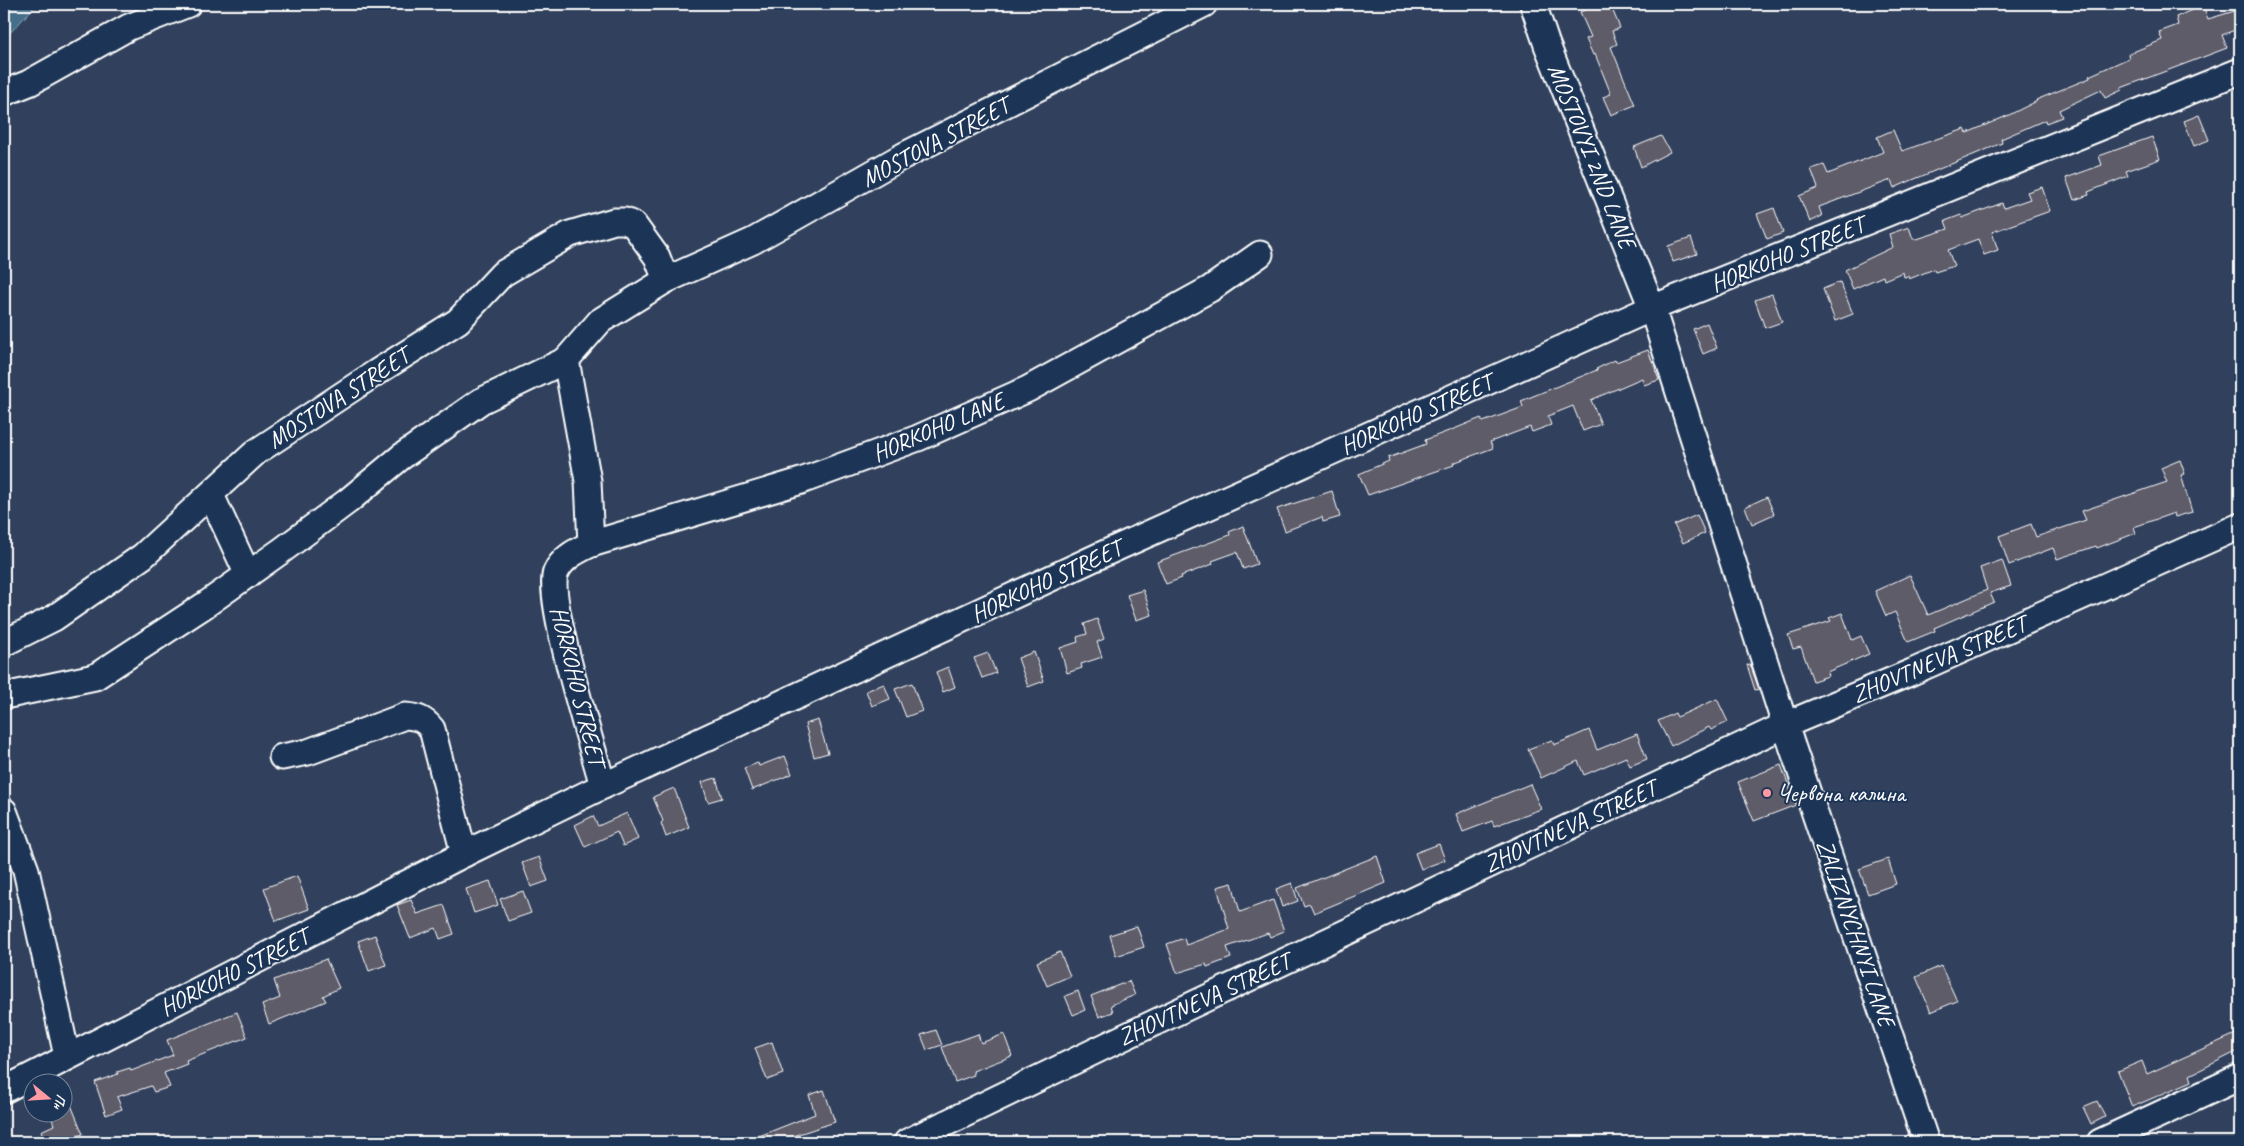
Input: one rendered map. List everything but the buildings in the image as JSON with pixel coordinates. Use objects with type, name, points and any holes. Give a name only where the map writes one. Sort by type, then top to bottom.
[{"type":"street","points":[[4,93],[29,83],[129,27],[188,4]]},
{"type":"street","name":"MOSTOVA STREET","points":[[4,696],[95,677],[248,575],[348,501],[401,456],[481,402],[566,360],[600,321],[666,280],[753,241],[904,156],[1204,4]]},
{"type":"street","name":"MOSTOVYI 2ND LANE","points":[[1533,4],[1547,45],[1652,308],[1785,725]]},
{"type":"street","name":"HORKOHO STREET","points":[[4,1090],[464,854],[603,786],[1101,555],[1652,308],[2240,71]]},
{"type":"street","name":"MOSTOVA STREET","points":[[4,643],[54,618],[144,556],[256,452],[458,321],[502,274],[570,234],[614,221],[625,221],[634,225],[657,257],[666,280]]},
{"type":"street","name":"HORKOHO LANE","points":[[591,544],[801,481],[918,438],[1028,389],[1210,289],[1260,254]]},
{"type":"street","points":[[566,360],[588,481],[591,544]]},
{"type":"street","points":[[211,495],[248,575]]},
{"type":"street","name":"ZHOVTNEVA STREET","points":[[907,1142],[1120,1038],[1785,725],[1912,672],[2240,526]]},
{"type":"street","name":"HORKOHO STREET","points":[[591,544],[567,556],[555,574],[564,646],[603,786]]},
{"type":"street","points":[[282,757],[308,752],[405,716],[418,717],[427,722],[432,729],[464,854]]},
{"type":"street","name":"ZALIZNYCHNYI LANE","points":[[1785,725],[1926,1142]]},
{"type":"street","points":[[4,811],[26,870],[67,1056]]},
{"type":"street","points":[[2100,1142],[2240,1077]]},
{"type":"water","points":[[4,4],[37,4],[9,34],[4,45]]},
{"type":"place","name":"Червона калина","points":[[1767,793]]}]
